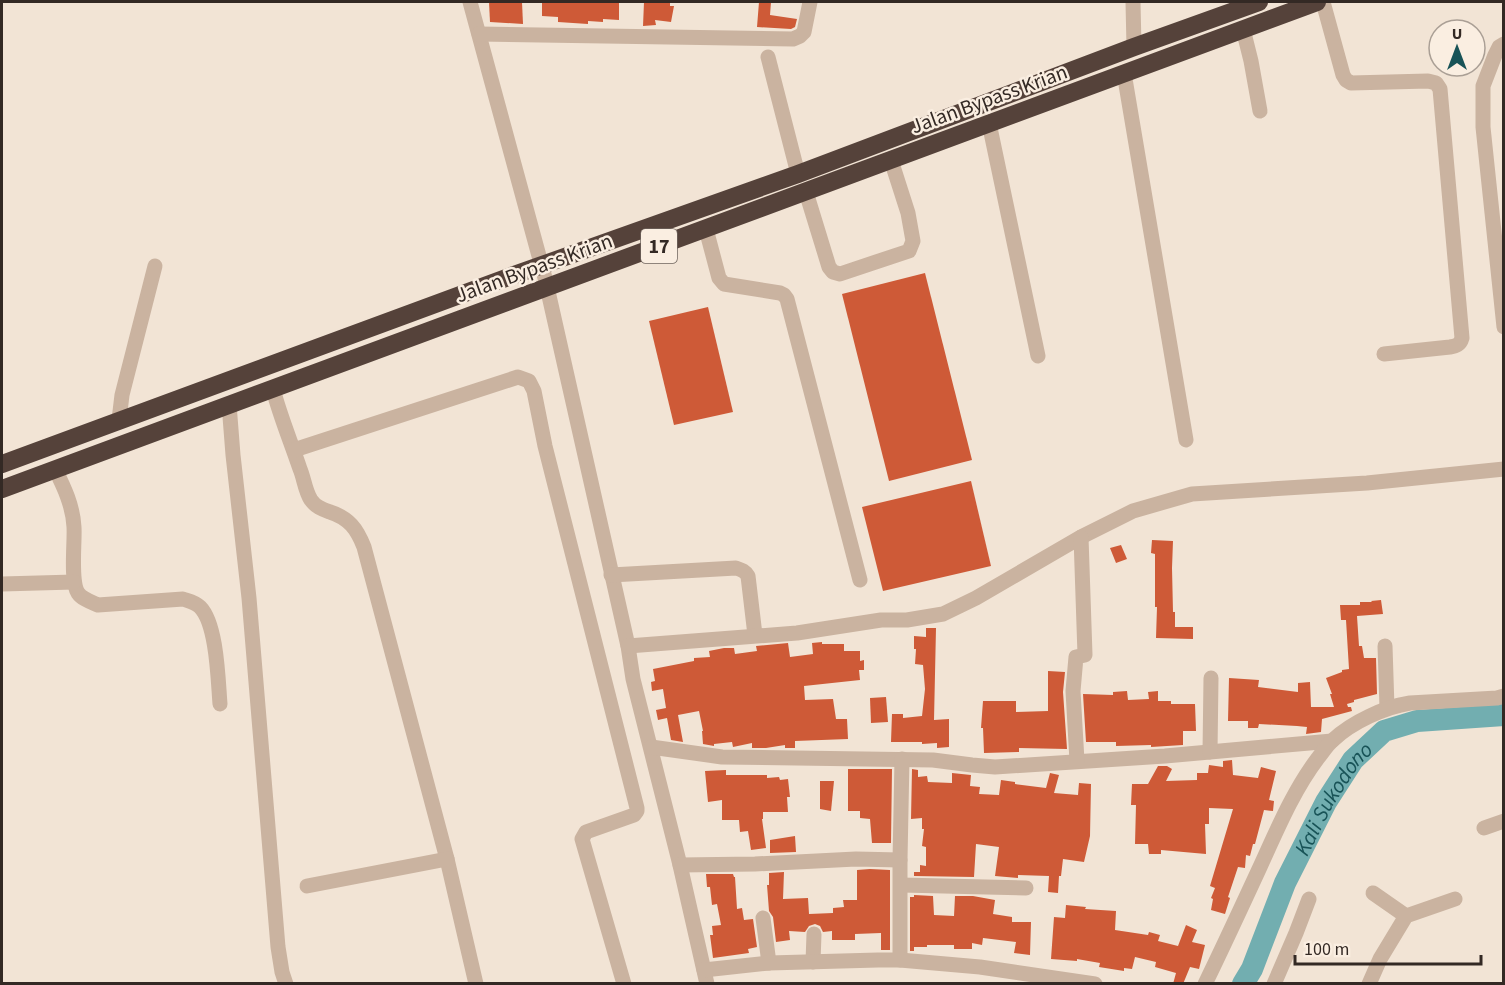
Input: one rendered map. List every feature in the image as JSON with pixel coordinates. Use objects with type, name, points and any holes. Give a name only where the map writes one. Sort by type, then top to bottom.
[{"type":"highway","name":"Jalan Bypass Krian","points":[[2,464],[798,174],[1259,2]]},
{"type":"highway","name":"Jalan Bypass Krian","points":[[2,489],[1317,2]]},
{"type":"street","points":[[470,2],[542,266],[628,646],[633,678],[680,865],[705,977],[769,963],[900,960],[980,967],[1095,984]]},
{"type":"street","points":[[479,34],[793,39],[804,32],[810,2]]},
{"type":"street","points":[[1133,2],[1134,47]]},
{"type":"street","points":[[1323,2],[1346,80],[1351,83],[1428,81],[1436,83],[1440,89],[1462,338],[1458,345],[1450,347],[1384,354]]},
{"type":"street","points":[[1243,29],[1260,111]]},
{"type":"street","points":[[1503,44],[1500,45],[1489,67],[1484,86],[1483,127],[1503,327]]},
{"type":"street","points":[[768,57],[798,174]]},
{"type":"street","points":[[1124,73],[1186,440]]},
{"type":"street","points":[[989,123],[1038,356]]},
{"type":"street","points":[[806,192],[829,267],[833,272],[840,274],[909,251],[913,241],[908,213],[891,160]]},
{"type":"street","points":[[706,228],[719,278],[724,284],[780,293],[787,299],[860,580]]},
{"type":"street","points":[[119,420],[122,395],[155,266]]},
{"type":"street","points":[[294,450],[518,377],[529,381],[534,391],[545,446],[637,808],[634,815],[586,832],[582,839],[624,984]]},
{"type":"street","points":[[273,389],[310,499],[319,509],[332,512],[345,519],[358,533],[364,548],[447,859],[476,984]]},
{"type":"street","points":[[229,404],[249,597],[278,947],[286,984]]},
{"type":"street","points":[[55,469],[68,496],[74,525],[74,582],[78,593],[87,601],[98,605],[183,599],[199,606],[210,624],[220,704]]},
{"type":"street","points":[[628,646],[797,633],[880,620],[906,620],[943,614],[976,598],[1081,537],[1133,511],[1192,494],[1367,483],[1503,469]]},
{"type":"street","points":[[1077,761],[1073,691],[1076,657],[1085,655],[1081,537]]},
{"type":"street","points":[[611,575],[740,569],[748,576],[755,635]]},
{"type":"street","points":[[2,584],[74,582]]},
{"type":"street","points":[[1385,646],[1387,708]]},
{"type":"street","points":[[1210,752],[1211,678]]},
{"type":"street","points":[[1205,984],[1280,823],[1312,767],[1332,741],[1353,726],[1387,708],[1410,703],[1503,696]]},
{"type":"street","points":[[651,747],[722,757],[933,760],[995,766],[1165,756],[1332,741]]},
{"type":"street","points":[[900,960],[902,759]]},
{"type":"street","points":[[1485,828],[1503,822]]},
{"type":"street","points":[[307,886],[447,859]]},
{"type":"street","points":[[680,865],[856,859],[900,860]]},
{"type":"street","points":[[901,885],[1026,888]]},
{"type":"street","points":[[1372,893],[1406,916]]},
{"type":"street","points":[[1274,984],[1309,899]]},
{"type":"street","points":[[1369,984],[1380,959],[1406,916],[1455,899]]},
{"type":"street","points":[[763,918],[769,963]]},
{"type":"street","points":[[813,962],[814,934]]},
{"type":"building","points":[[489,2],[522,2],[523,24],[490,22]]},
{"type":"building","points":[[542,2],[619,2],[619,20],[603,19],[603,22],[588,21],[588,24],[558,22],[558,17],[542,16]]},
{"type":"building","points":[[644,2],[670,2],[670,6],[674,6],[671,22],[655,20],[656,25],[643,26]]},
{"type":"building","points":[[759,2],[771,2],[770,15],[797,19],[795,27],[791,29],[757,27]]},
{"type":"building","points":[[925,273],[972,460],[889,481],[842,294]]},
{"type":"building","points":[[708,307],[733,412],[674,425],[649,321]]},
{"type":"building","points":[[971,481],[991,566],[883,591],[862,507]]},
{"type":"building","points":[[1152,540],[1173,541],[1175,627],[1193,627],[1193,639],[1156,638],[1155,554],[1151,553]]},
{"type":"building","points":[[1121,545],[1127,559],[1116,563],[1110,548]]},
{"type":"building","points":[[1381,600],[1383,614],[1357,616],[1359,646],[1362,646],[1364,658],[1376,658],[1377,694],[1347,704],[1352,711],[1322,719],[1321,732],[1306,734],[1307,727],[1297,726],[1259,724],[1258,728],[1248,728],[1248,721],[1228,721],[1229,678],[1259,680],[1258,687],[1298,692],[1298,683],[1310,682],[1311,707],[1334,707],[1326,678],[1349,669],[1346,620],[1341,620],[1340,605],[1360,605],[1360,602]]},
{"type":"building","points":[[926,628],[936,628],[934,720],[949,719],[949,747],[937,748],[937,743],[891,742],[892,714],[903,714],[903,718],[922,716],[925,689],[923,665],[915,664],[914,636],[926,637]]},
{"type":"building","points":[[822,642],[822,644],[844,644],[844,651],[860,651],[860,661],[864,660],[864,670],[859,670],[860,680],[804,686],[805,700],[833,699],[836,719],[847,719],[848,739],[795,741],[795,748],[785,748],[785,745],[752,748],[752,743],[733,747],[732,742],[714,744],[714,746],[703,744],[699,711],[678,715],[683,742],[671,740],[667,718],[658,720],[656,710],[666,708],[663,689],[652,691],[651,682],[655,681],[653,669],[694,661],[694,658],[710,657],[709,651],[724,648],[734,648],[735,654],[757,651],[756,646],[788,643],[790,657],[813,654],[812,643]]},
{"type":"building","points":[[1048,671],[1065,672],[1063,692],[1067,749],[1019,748],[1019,752],[984,753],[983,728],[981,728],[983,701],[1016,701],[1016,712],[1048,711]]},
{"type":"building","points":[[1127,691],[1128,700],[1149,699],[1148,692],[1158,691],[1158,701],[1171,701],[1171,704],[1195,704],[1196,731],[1183,731],[1183,745],[1116,746],[1116,742],[1086,742],[1083,694],[1113,695],[1113,692]]},
{"type":"building","points":[[886,697],[888,722],[871,723],[870,698]]},
{"type":"building","points":[[1232,760],[1233,775],[1258,778],[1261,767],[1276,771],[1269,800],[1274,801],[1273,811],[1264,810],[1255,844],[1253,844],[1250,856],[1246,855],[1245,868],[1238,867],[1225,914],[1211,910],[1213,899],[1211,898],[1215,888],[1210,886],[1233,809],[1209,808],[1209,824],[1205,824],[1206,854],[1161,850],[1161,854],[1149,854],[1148,844],[1135,844],[1136,805],[1131,805],[1132,784],[1148,784],[1158,766],[1167,766],[1172,769],[1166,781],[1197,780],[1197,773],[1208,773],[1209,765],[1223,767],[1223,761]]},
{"type":"building","points":[[848,769],[892,769],[891,843],[872,843],[870,819],[860,818],[860,811],[848,811]]},
{"type":"building","points":[[912,769],[918,770],[918,777],[927,776],[928,782],[952,783],[952,773],[971,775],[970,786],[980,787],[979,794],[999,795],[1001,780],[1046,788],[1050,773],[1059,775],[1054,793],[1078,795],[1079,783],[1091,784],[1090,836],[1084,862],[1063,859],[1058,893],[1048,892],[1049,876],[1018,875],[1018,878],[995,876],[999,847],[976,844],[974,877],[914,876],[914,872],[920,872],[920,865],[926,866],[926,847],[922,846],[924,829],[922,829],[922,818],[911,819]]},
{"type":"building","points":[[726,770],[726,775],[767,775],[767,778],[788,779],[790,797],[787,797],[788,812],[763,812],[766,848],[751,850],[748,831],[740,832],[739,820],[722,820],[722,800],[708,802],[705,771]]},
{"type":"building","points":[[820,781],[834,781],[831,811],[820,809]]},
{"type":"building","points":[[795,836],[796,852],[770,853],[770,840]]},
{"type":"building","points":[[857,870],[890,870],[890,950],[881,950],[881,933],[855,934],[855,940],[832,940],[832,931],[823,932],[820,926],[815,924],[809,926],[805,932],[789,931],[790,940],[776,942],[773,917],[769,911],[767,885],[769,885],[769,873],[784,872],[783,899],[808,898],[809,914],[833,913],[833,908],[844,907],[843,900],[857,900]]},
{"type":"building","points":[[706,874],[733,874],[735,877],[737,909],[742,908],[744,920],[753,919],[757,947],[748,949],[749,953],[713,958],[710,935],[713,935],[712,926],[721,925],[717,904],[712,905]]},
{"type":"building","points":[[914,895],[933,896],[934,915],[954,916],[955,896],[995,900],[993,914],[1012,917],[1012,922],[1031,922],[1030,955],[1014,953],[1016,942],[983,938],[982,945],[972,943],[972,949],[954,949],[954,945],[927,945],[927,947],[914,947],[914,951],[910,951],[910,897]]},
{"type":"building","points":[[1066,905],[1116,911],[1115,930],[1148,935],[1149,932],[1160,935],[1158,941],[1178,946],[1186,925],[1197,930],[1192,942],[1205,945],[1199,969],[1190,967],[1183,984],[1173,984],[1176,973],[1155,967],[1156,962],[1135,957],[1132,969],[1124,968],[1124,971],[1099,967],[1100,963],[1077,959],[1077,961],[1051,959],[1054,917],[1065,918]]},
{"type":"waterway","name":"Kali Sukodono","points":[[1243,984],[1252,969],[1285,883],[1326,802],[1353,760],[1384,731],[1417,721],[1504,715]]}]
